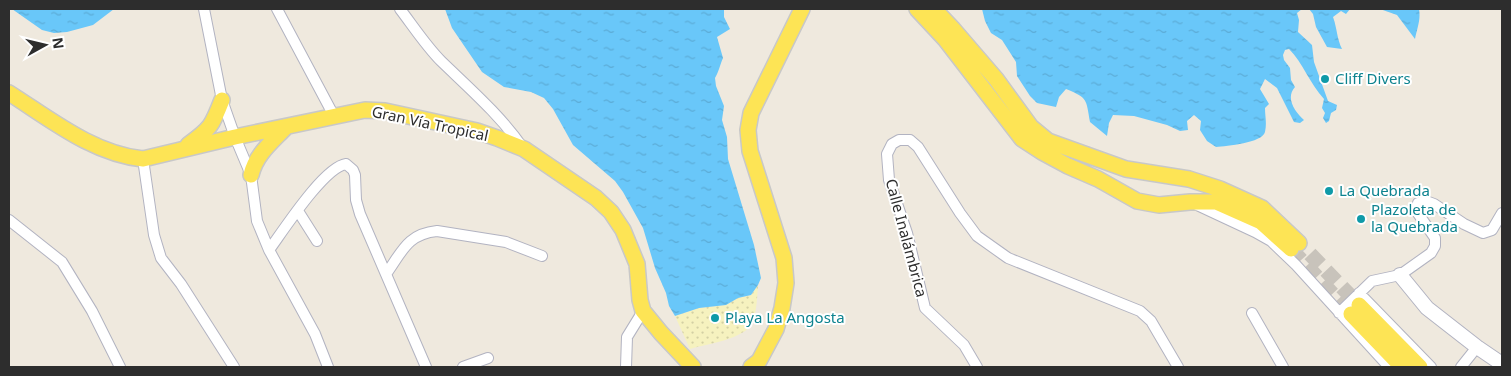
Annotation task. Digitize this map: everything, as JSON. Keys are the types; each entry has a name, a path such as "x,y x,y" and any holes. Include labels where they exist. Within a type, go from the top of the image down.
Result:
{"main road":[{"path":"917,9 945,39 1022,139 1042,152 1068,166 1098,178 1137,201 1159,205 1216,202 1261,222 1295,246 1262,208 1220,189 1189,179 1126,169 1048,140 1031,127 996,79 953,28 934,9"},
{"path":"751,367 758,360 776,329 786,283 784,258 750,151 748,130 751,113 802,12"},
{"name":"Gran Vía Tropical","path":"9,93 88,142 128,158 143,159 235,137 365,110 385,111 477,131 524,149 596,198 611,212 623,230 637,264 640,300 644,311 661,333 693,367"},
{"path":"181,150 205,132 214,122 222,100"},
{"path":"251,175 258,157 286,127"},
{"path":"1352,306 1402,367"},
{"path":"1352,306 1420,367"}],"street":[{"path":"204,9 222,100 251,175 257,221 269,250 315,334 328,367"},
{"path":"277,9 334,116"},
{"path":"400,9 439,60 485,102 524,149"},
{"name":"Calle Inalámbrica","path":"977,367 964,345 925,308 907,233 889,180 888,154 892,144 900,140 910,140 918,147 977,236 1008,258 1140,311 1151,322 1178,367"},
{"path":"143,159 154,235 161,258 181,284 234,367"},
{"path":"269,250 317,185 333,169 346,164 353,170 355,175 356,200 360,214 426,367"},
{"path":"1352,306 1372,281 1400,275 1432,252 1435,246 1435,238 1417,212 1418,203 1426,201 1434,204 1464,224 1484,233 1492,230 1502,213"},
{"path":"1190,202 1271,241 1296,265 1431,367"},
{"path":"298,211 317,241"},
{"path":"9,220 62,262 92,311 120,367"},
{"path":"386,274 411,239 428,232 437,231 506,242 542,256"},
{"path":"1400,275 1427,308 1502,364"},
{"path":"1352,306 1388,367"},
{"path":"626,367 627,337 644,311"},
{"path":"1252,313 1283,367"},
{"path":"1461,367 1478,347"},
{"path":"463,367 488,358"}],"sand":[{"name":"Playa La Angosta","path":"758,285 755,314 748,329 734,337 690,349 675,316 699,308 726,305 738,298 751,295"}],"water":[{"path":"12,9 114,9 93,25 67,32 54,33 42,30"},
{"path":"445,9 724,9 724,17 730,29 717,37 723,58 715,78 724,106 722,120 727,137 728,159 754,245 761,278 751,295 738,298 726,305 699,308 675,316 669,306 666,293 655,268 643,228 615,181 573,145 553,109 544,98 531,92 504,87 482,72 452,28"},
{"path":"982,9 1302,9 1297,13 1299,20 1298,32 1312,45 1314,62 1328,101 1337,105 1336,110 1331,113 1329,121 1326,123 1323,118 1325,113 1322,108 1324,99 1289,49 1285,50 1283,55 1290,68 1291,80 1295,87 1291,96 1292,105 1304,120 1300,123 1294,122 1277,88 1265,79 1260,89 1269,104 1265,108 1265,132 1258,139 1236,145 1216,147 1207,141 1200,130 1201,121 1194,115 1187,121 1188,130 1180,131 1167,125 1134,116 1113,115 1109,123 1107,136 1090,122 1085,100 1082,97 1066,89 1059,97 1056,107 1037,103 1030,96 1017,76 1016,62 1002,40 991,33"},
{"path":"1309,9 1350,9 1346,14 1341,11 1333,17 1342,49 1327,47"},
{"path":"1380,9 1419,9 1415,39 1397,15"}],"tunnel":[{"path":"1291,249 1351,314"},
{"path":"1310,254 1359,305"}],"place":[{"name":"Cliff Divers","path":"1325,79"},
{"name":"La Quebrada","path":"1329,191"},
{"name":"Plazoleta de la Quebrada","path":"1361,219"},
{"name":"Playa La Angosta","path":"715,318"}]}
